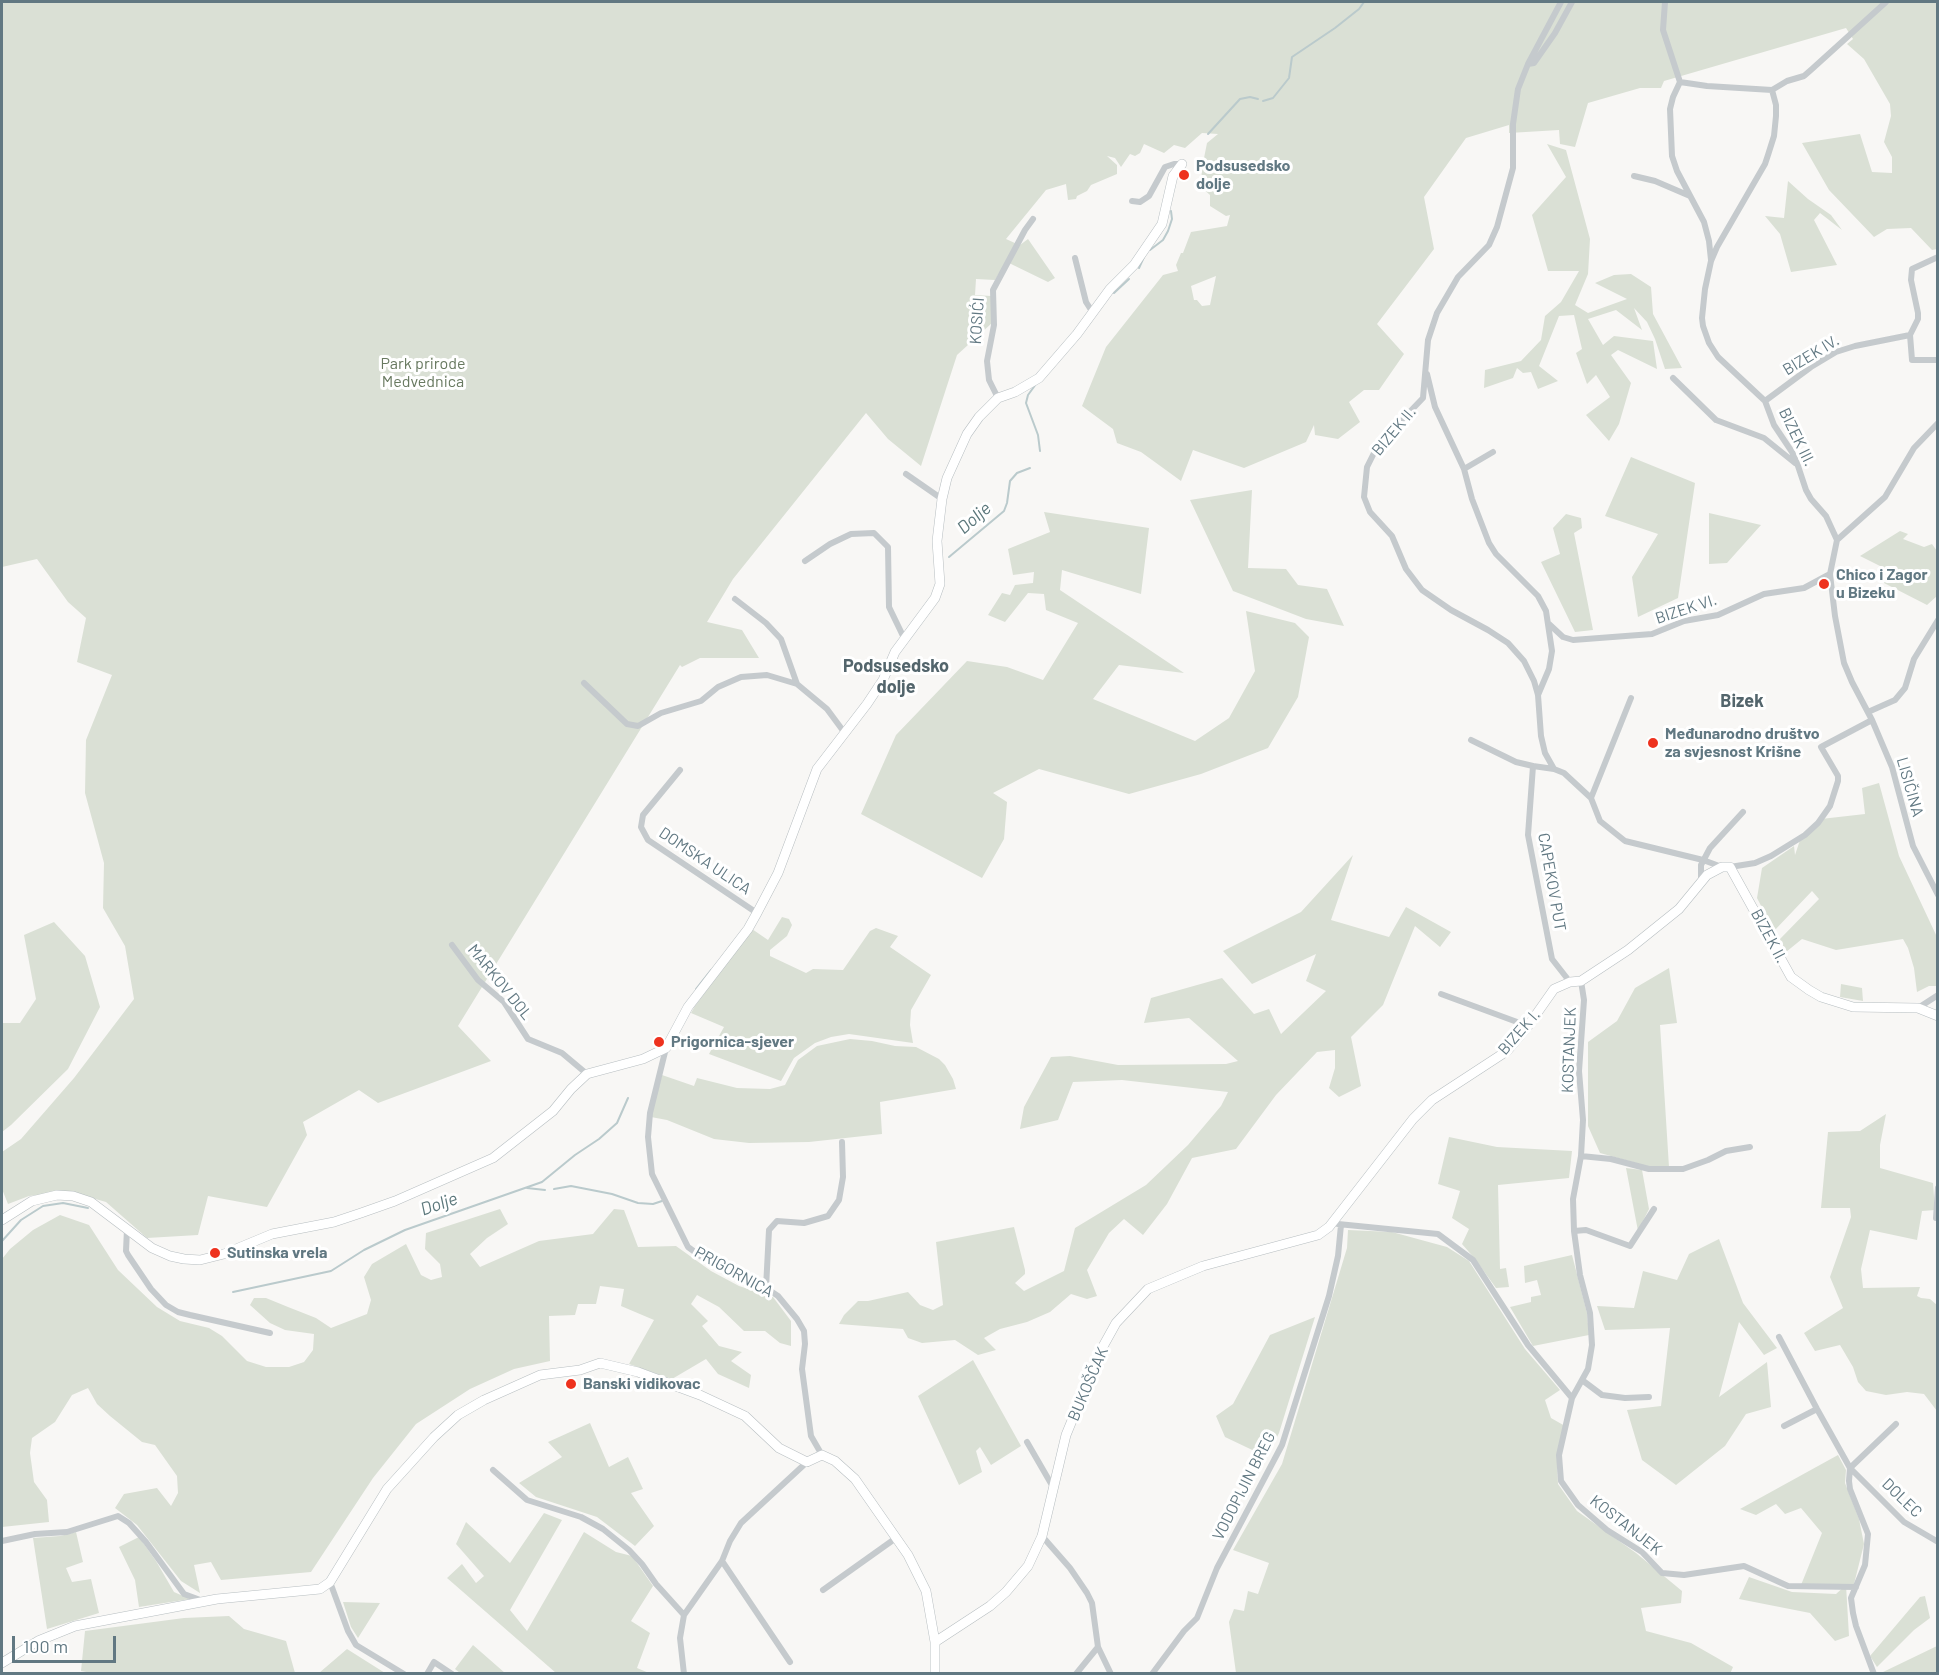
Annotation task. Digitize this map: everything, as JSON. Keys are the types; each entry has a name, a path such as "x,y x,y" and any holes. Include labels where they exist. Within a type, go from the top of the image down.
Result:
{"street":[{"name":"BIZEK II.","path":"1554,769 1545,753 1541,736 1538,695 1524,661 1508,643 1451,610 1422,590 1406,569 1392,536 1370,512 1364,497 1367,467 1372,454 1423,398 1428,340 1437,313 1458,277 1489,244 1502,212 1513,168 1512,124 1518,89 1528,64 1561,2"},
{"path":"1528,64 1534,63 1555,33 1572,2"},
{"path":"1665,2 1663,30 1680,82 1672,97 1670,109 1672,156 1677,171 1704,222 1711,261"},
{"path":"1680,82 1698,86 1772,90 1787,81 1804,76 1886,2"},
{"name":"BIZEK III.","path":"1772,90 1776,105 1775,126 1765,164 1711,261 1702,308 1705,334 1718,357 1765,401 1774,425 1798,465 1811,500 1826,516 1837,540"},
{"path":"1132,201 1140,202 1149,196 1165,167 1182,164"},
{"path":"2,1220 32,1201 65,1195 91,1202 152,1248 170,1256 200,1260 224,1254 272,1234 345,1219 394,1201 493,1158 553,1111 587,1074 643,1059 666,1048 688,1007 748,929 757,913 778,873 817,769 883,681 895,652 904,638 918,624 935,598 940,584 937,541 942,499 947,478 967,434 979,417 998,398 1015,392 1039,378 1110,289 1134,266 1162,224 1173,176 1182,164"},
{"path":"1634,176 1655,181 1690,196"},
{"name":"KOSIĆI","path":"998,398 989,380 987,361 994,325 993,290 1033,219"},
{"path":"1938,257 1912,269 1911,280 1918,313 1910,335 1912,360 1938,360"},
{"path":"1075,258 1086,302 1093,313"},
{"name":"BIZEK IV.","path":"1765,401 1811,367 1836,352 1910,335"},
{"path":"1426,370 1436,407 1464,469 1472,499 1489,543 1496,554 1538,596 1546,611 1552,651 1551,662 1546,680 1538,695"},
{"path":"1673,378 1716,420 1764,438 1798,465"},
{"path":"1570,982 1581,981 1628,950 1679,909 1707,875 1726,867 1755,863 1772,856 1805,835 1818,823 1830,806 1838,776 1821,747 1872,720 1844,663 1830,574 1837,540 1885,497 1914,448 1938,423"},
{"path":"1464,469 1493,452"},
{"path":"906,474 942,499"},
{"path":"805,561 830,543 851,534 874,533 888,547 889,607 904,638"},
{"name":"BIZEK VI.","path":"1548,624 1563,637 1573,640 1652,634 1684,621 1713,616 1764,594 1803,588 1830,574"},
{"path":"735,599 766,623 781,639 797,684"},
{"path":"1868,712 1895,700 1905,688 1914,659 1938,620"},
{"path":"584,683 627,724 638,726 661,713 701,701 718,687 741,676 767,675 797,684 827,709 844,732"},
{"path":"1591,798 1632,698"},
{"name":"LISIČINA","path":"1872,720 1892,767 1913,846 1938,895"},
{"path":"1471,740 1516,762 1564,773 1591,798 1600,821 1624,841 1726,867"},
{"name":"CAPEKOV PUT","path":"1533,766 1528,835 1552,959 1570,982"},
{"name":"DOMSKA ULICA","path":"680,770 643,815 641,827 648,840 757,913"},
{"path":"1701,881 1703,860 1710,848 1743,812"},
{"name":"BIZEK II.","path":"1726,867 1791,977 1821,997 1845,1005 1918,1008 1938,1016"},
{"name":"MARKOV DOL","path":"452,945 478,980 504,1002 528,1039 562,1053 587,1074"},
{"name":"KOSTANJEK","path":"1581,981 1584,1000 1579,1071 1583,1120 1581,1156 1574,1199 1574,1231 1580,1275 1590,1313 1593,1345 1588,1370 1572,1398 1559,1455 1561,1481 1578,1505 1607,1530 1642,1552 1662,1573 1684,1575 1744,1566 1788,1586 1856,1587"},
{"name":"BIZEK I.","path":"1338,1223 1361,1183 1413,1119 1432,1100 1507,1051 1554,989 1570,982"},
{"path":"1441,994 1528,1026"},
{"path":"1918,1008 1938,995"},
{"name":"PRIGORNICA","path":"666,1048 650,1113 648,1137 652,1174 688,1247 710,1263 766,1288 778,1296 797,1319 804,1331 806,1344 802,1369 811,1436 822,1455"},
{"path":"766,1288 769,1230 777,1221 804,1223 828,1216 839,1200 843,1177 842,1142"},
{"path":"1581,1156 1611,1159 1649,1169 1683,1168 1726,1151 1750,1147"},
{"path":"1936,1218 1938,1188"},
{"path":"1574,1231 1586,1230 1630,1246 1654,1209"},
{"path":"1338,1223 1438,1234 1473,1260 1528,1345 1572,1398"},
{"name":"BUKOŠČAK","path":"935,1642 966,1623 1006,1592 1028,1566 1042,1536 1066,1435 1101,1350 1116,1323 1148,1289 1203,1266 1318,1235 1338,1223"},
{"name":"VODOPIJIN BREG","path":"1152,1674 1197,1618 1217,1568 1282,1445 1329,1296 1338,1256 1338,1223"},
{"path":"127,1229 126,1251 128,1255 151,1289 166,1305 178,1312 270,1333"},
{"name":"DOLEC","path":"1779,1337 1816,1409 1851,1468 1904,1522 1938,1542"},
{"path":"2,1663 38,1641 75,1626 204,1601 260,1593 320,1589 330,1582 387,1489 434,1437 458,1415 484,1400 540,1375 580,1370 600,1363 638,1372 700,1395 745,1416 779,1448 807,1462"},
{"path":"1582,1380 1602,1395 1625,1398 1648,1397"},
{"path":"1784,1426 1816,1409"},
{"path":"1874,1674 1856,1626 1851,1598 1865,1565 1868,1534 1850,1489 1851,1468 1896,1424"},
{"path":"1027,1442 1053,1487"},
{"path":"684,1674 680,1638 684,1615 722,1561 741,1523 807,1462 822,1455 835,1461 855,1479 908,1555 926,1591 935,1642 935,1674"},
{"path":"493,1470 527,1500 581,1517 603,1529 629,1550 684,1615"},
{"path":"2,1541 35,1534 67,1532 118,1516 129,1523 146,1542 184,1594 204,1601"},
{"path":"1042,1536 1070,1568 1087,1593 1092,1603 1098,1647 1111,1674"},
{"path":"823,1590 896,1538"},
{"path":"722,1561 790,1662"},
{"path":"330,1582 348,1631 356,1645 404,1674"},
{"path":"1076,1674 1098,1647"},
{"path":"428,1674 434,1662 452,1674"}],"green space":[{"name":"Park prirode Medvednica","path":"2,2 1937,2 1937,249 1932,250 1911,228 1887,229 1874,237 1829,190 1802,143 1860,134 1872,172 1892,173 1892,157 1884,142 1891,116 1890,104 1864,59 1847,44 1853,39 1846,28 1664,81 1661,88 1640,88 1588,103 1575,147 1560,144 1559,130 1509,133 1509,125 1466,138 1424,197 1434,249 1377,324 1404,354 1379,390 1364,390 1349,402 1360,422 1338,439 1315,435 1314,425 1306,442 1244,468 1193,450 1181,481 1141,452 1117,443 1113,429 1082,406 1106,347 1163,275 1178,271 1176,265 1191,232 1227,226 1230,215 1226,216 1210,206 1210,195 1201,187 1207,143 1218,134 1202,133 1185,148 1174,145 1164,153 1144,144 1140,153 1135,156 1130,154 1121,167 1115,158 1107,156 1117,165 1117,174 1091,185 1076,199 1068,200 1066,184 1046,190 1006,239 1017,244 995,280 976,279 975,295 991,296 992,323 957,355 921,466 888,439 866,413 733,579 707,622 742,630 759,658 700,658 682,667 680,665 458,1026 491,1061 378,1103 359,1090 303,1122 307,1135 267,1207 208,1196 198,1235 147,1238 106,1202 71,1192 29,1196 8,1204 2,1189 2,1152 21,1139 74,1078 134,999 125,946 103,908 104,863 85,793 86,740 112,675 77,662 86,618 68,602 37,559 2,567","holes":["1216,276 1210,305 1202,306 1194,300 1191,286"]},
{"path":"1547,144 1566,150 1590,239 1588,274 1575,305 1588,313 1627,299 1595,283 1614,275 1631,274 1651,287 1653,314 1682,368 1665,369 1647,322 1634,308 1642,330 1616,310 1588,319 1603,345 1614,336 1653,341 1657,369 1618,350 1611,355 1631,383 1619,424 1609,441 1586,415 1610,397 1596,375 1587,384 1576,353 1582,349 1574,315 1559,316 1539,366 1558,381 1538,389 1531,372 1523,373 1517,368 1513,378 1484,388 1485,370 1521,361 1541,340 1545,316 1561,302 1579,271 1548,271 1532,215 1566,177"},
{"path":"1788,181 1831,215 1842,230 1820,213 1814,220 1837,265 1791,272 1780,234 1765,216 1784,218"},
{"path":"1028,239 1055,278 1048,282 1009,263 1020,245"},
{"path":"1631,457 1695,483 1678,598 1638,617 1632,577 1658,534 1605,516"},
{"path":"1252,490 1248,568 1286,569 1298,585 1327,589 1344,626 1306,619 1233,591 1190,500"},
{"path":"1044,512 1149,528 1141,594 1062,570 1060,590 1184,673 1119,665 1093,699 1195,741 1229,718 1255,671 1246,611 1295,623 1309,637 1298,697 1268,748 1201,774 1129,794 1039,769 993,793 1007,802 1004,839 982,878 861,814 896,735 967,661 1007,667 1043,680 1078,623 1046,610 1044,594 1028,593 1005,622 988,615 1002,593 1010,595 1015,585 1033,583 1034,572 1013,575 1008,549 1050,532"},
{"path":"1709,513 1761,525 1727,563 1709,564"},
{"path":"1566,514 1581,518 1582,528 1574,533 1593,630 1575,632 1541,562 1560,554 1553,528"},
{"path":"1900,531 1908,534 1903,539 1924,547 1932,544 1937,551 1937,596 1927,605 1884,583 1890,571 1860,556"},
{"path":"1879,783 1899,856 1937,937 1937,986 1929,986 1917,992 1914,968 1903,939 1836,950 1802,939 1786,952 1780,939 1819,899 1812,891 1774,931 1757,898 1762,868 1794,846 1795,855 1801,837 1821,819 1865,814 1862,788"},
{"path":"1353,855 1331,920 1389,937 1406,907 1451,932 1440,947 1415,926 1383,1005 1351,1037 1361,1086 1339,1097 1329,1088 1335,1068 1335,1050 1317,1052 1276,1095 1236,1149 1192,1158 1167,1204 1143,1235 1124,1219 1109,1233 1087,1270 1097,1296 1087,1299 1071,1294 1050,1312 1027,1322 1000,1329 984,1338 996,1350 978,1355 955,1340 922,1343 908,1338 903,1329 839,1324 844,1315 858,1301 908,1292 920,1305 933,1310 943,1305 936,1242 1014,1227 1025,1270 1025,1274 1015,1283 1024,1291 1064,1271 1075,1228 1146,1185 1188,1145 1221,1106 1228,1092 1122,1080 1073,1082 1058,1120 1020,1129 1024,1107 1051,1057 1070,1056 1118,1065 1226,1064 1238,1061 1189,1018 1144,1023 1151,998 1222,978 1254,1014 1269,1009 1281,1034 1326,991 1306,981 1316,954 1252,984 1223,951 1301,912"},
{"path":"782,917 789,919 792,925 787,936 770,950 770,956 806,973 813,969 843,970 870,931 876,928 898,936 890,947 931,975 911,1010 910,1025 913,1043 849,1034 831,1037 815,1043 794,1058 781,1081 709,1054 724,1027 691,1013 752,929 768,940"},
{"path":"54,922 85,956 100,1007 68,1069 2,1132 2,1023 20,1023 36,999 24,935"},
{"path":"1669,968 1677,1023 1660,1025 1669,1167 1647,1166 1600,1153 1588,1126 1588,1042 1617,1021 1635,988"},
{"path":"1841,984 1862,988 1863,1001 1840,997"},
{"path":"850,1039 916,1047 939,1059 945,1065 956,1089 880,1102 882,1134 809,1142 749,1143 714,1139 667,1120 651,1117 662,1075 694,1086 697,1078 737,1088 770,1089 785,1085 798,1060 817,1046"},
{"path":"1886,1114 1880,1145 1880,1168 1933,1183 1935,1210 1922,1211 1917,1240 1870,1230 1861,1269 1863,1288 1920,1287 1917,1296 1930,1299 1937,1305 1937,1411 1924,1394 1907,1392 1886,1395 1866,1391 1858,1382 1853,1367 1840,1345 1815,1351 1804,1333 1843,1308 1830,1277 1851,1217 1850,1208 1821,1208 1828,1132 1860,1131"},
{"path":"1449,1137 1497,1147 1572,1151 1569,1178 1498,1185 1500,1269 1506,1268 1509,1287 1496,1288 1462,1244 1469,1229 1452,1218 1460,1191 1438,1184"},
{"path":"1626,1168 1642,1170 1649,1209 1638,1231"},
{"path":"500,1209 508,1224 487,1238 470,1254 480,1267 539,1241 593,1234 614,1209 624,1210 638,1247 676,1246 711,1271 739,1286 773,1297 791,1321 791,1346 780,1343 765,1331 744,1331 719,1307 697,1295 691,1304 708,1321 702,1326 719,1346 742,1352 731,1361 751,1375 749,1388 718,1374 706,1359 672,1379 629,1364 654,1320 621,1306 624,1289 600,1286 596,1304 578,1304 575,1315 549,1316 550,1361 514,1369 470,1389 416,1424 373,1478 311,1572 221,1580 211,1562 194,1565 200,1593 181,1581 137,1525 115,1508 124,1494 157,1488 171,1506 178,1493 177,1476 155,1445 142,1442 110,1416 97,1404 88,1388 72,1395 55,1422 32,1438 30,1453 34,1482 47,1500 49,1522 2,1527 2,1259 10,1249 33,1230 60,1215 89,1225 118,1270 157,1307 180,1321 209,1328 222,1336 247,1361 266,1367 289,1367 304,1362 313,1350 314,1334 285,1330 270,1323 250,1305 254,1298 266,1298 316,1318 331,1328 367,1314 371,1300 364,1277 372,1264 406,1244 421,1275 431,1280 442,1277 440,1264 425,1249 426,1233"},
{"path":"1348,1230 1392,1232 1447,1247 1469,1261 1525,1349 1560,1390 1545,1400 1551,1418 1565,1426 1557,1462 1558,1484 1577,1511 1636,1553 1682,1591 1681,1603 1641,1608 1646,1631 1691,1643 1733,1667 1730,1674 1236,1673 1229,1622 1234,1609 1244,1611 1248,1591 1258,1594 1269,1563 1233,1550 1282,1464 1347,1248"},
{"path":"1719,1239 1743,1303 1777,1348 1764,1355 1739,1322 1719,1397 1767,1362 1771,1407 1746,1414 1725,1446 1676,1485 1642,1460 1627,1410 1661,1406 1670,1328 1605,1330 1597,1306 1634,1308 1643,1271 1677,1280 1689,1254"},
{"path":"1572,1255 1587,1313 1589,1335 1533,1346 1510,1307 1531,1302 1531,1297 1541,1295 1537,1280 1525,1283 1524,1266"},
{"path":"1315,1317 1279,1433 1267,1457 1225,1437 1216,1416 1233,1404 1270,1335"},
{"path":"973,1360 1021,1446 991,1465 980,1447 976,1451 982,1472 959,1485 918,1396"},
{"path":"590,1423 609,1467 628,1457 643,1489 631,1493 654,1526 635,1546 597,1517 536,1497 519,1483 562,1457 548,1442"},
{"path":"1838,1455 1846,1470 1845,1483 1859,1519 1864,1544 1854,1584 1801,1585 1822,1533 1801,1508 1785,1514 1776,1504 1756,1515 1740,1509"},
{"path":"544,1513 562,1520 510,1610 527,1631 584,1532 616,1552 632,1556 653,1586 631,1621 650,1633 637,1668 649,1673 556,1673 447,1578 462,1564 476,1583 484,1576 456,1544 466,1522 510,1563"},
{"path":"76,1532 83,1562 66,1568 72,1582 91,1579 99,1613 47,1629 33,1538"},
{"path":"139,1537 174,1592 190,1599 139,1607 135,1580 119,1547"},
{"path":"1749,1577 1792,1592 1836,1594 1846,1585 1849,1636 1835,1641 1810,1613 1739,1599"},
{"path":"1925,1596 1930,1618 1914,1630 1877,1667 1870,1656 1920,1597"},
{"path":"343,1602 380,1603 358,1638 351,1627"},
{"path":"229,1616 244,1629 286,1641 295,1673 97,1674 81,1671 85,1631 184,1618"},
{"path":"473,1645 505,1673 460,1673 455,1669"},
{"path":"1937,1646 1937,1673 1881,1673"},
{"path":"347,1649 385,1673 319,1673"}],"waterway":[{"name":"Dolje","path":"1263,101 1273,98 1289,78 1292,57 1335,28 1359,9 1364,2"},
{"name":"Dolje","path":"1208,134 1240,99 1250,97 1258,99"},
{"name":"Dolje","path":"1150,250 1163,240 1168,231 1172,219 1171,211"},
{"name":"Dolje","path":"1139,268 1144,257"},
{"name":"Dolje","path":"1114,293 1129,279"},
{"name":"Dolje","path":"1036,384 1028,395 1026,403 1038,435 1040,451"},
{"name":"Dolje","path":"949,557 1004,511 1010,481 1017,473 1030,468"},
{"name":"Dolje","path":"696,989 711,970"},
{"name":"Dolje","path":"233,1292 331,1271 364,1250 405,1230 542,1182 617,1123 628,1098"},
{"path":"554,1189 571,1186 612,1194 638,1203 653,1204 662,1201"},
{"path":"527,1188 545,1190"},
{"name":"Dolje","path":"2,1241 21,1220 43,1206 63,1203 88,1208"}],"place":[{"name":"Podsusedsko dolje","path":"1184,175"},
{"name":"Chico i Zagor u Bizeku","path":"1824,584"},
{"name":"Međunarodno društvo za svjesnost Krišne","path":"1653,743"},
{"name":"Prigornica-sjever","path":"659,1042"},
{"name":"Sutinska vrela","path":"215,1253"},
{"name":"Banski vidikovac","path":"571,1384"}],"district":[{"name":"Podsusedsko dolje","path":"896,676"},
{"name":"Bizek","path":"1742,701"}]}
